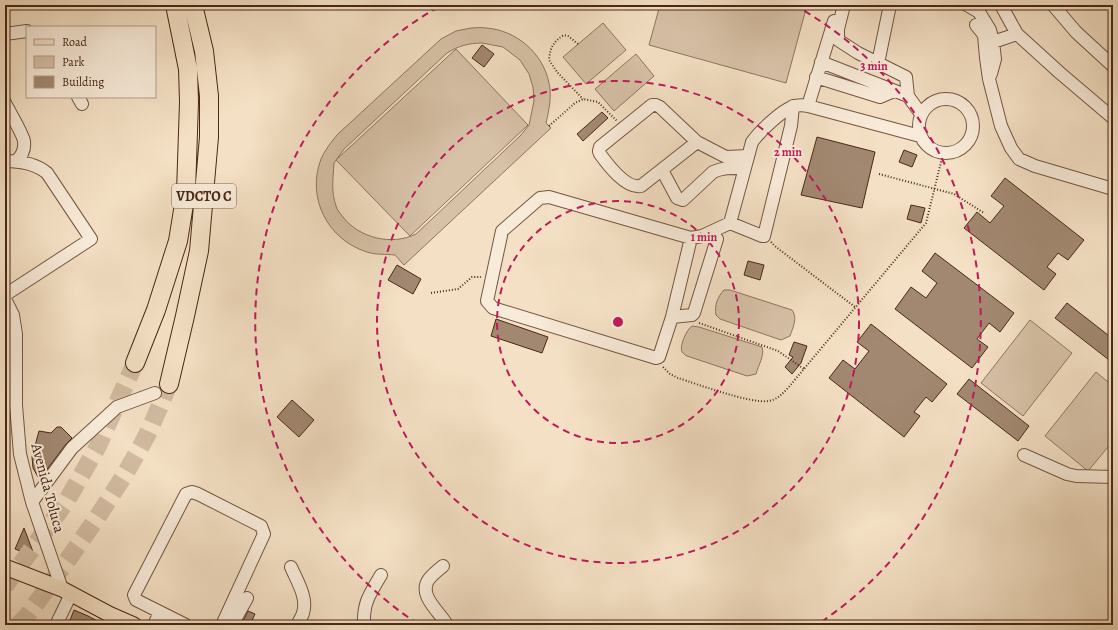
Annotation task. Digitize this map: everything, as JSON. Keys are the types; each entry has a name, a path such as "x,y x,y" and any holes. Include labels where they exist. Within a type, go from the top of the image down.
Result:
{"highway":[{"path":"164,5 172,23 181,34"},
{"name":"VDCTO C","path":"135,363 156,310 178,241 186,192 189,102 188,69 175,5"},
{"name":"VDCTO C","path":"162,388 185,316 199,251 209,137 209,96 204,51 193,5"}],"main road":[{"path":"5,567 67,592 134,625"}],"street":[{"path":"808,106 839,5"},
{"path":"844,5 838,29 838,40 858,53 906,77 908,96 921,114"},
{"path":"878,63 890,5"},
{"path":"967,5 979,12 990,30 993,42 989,79 1001,126 1011,148 1019,159 1035,166 1113,189"},
{"path":"1001,5 1017,34 1113,118"},
{"path":"1053,5 1076,32 1113,66"},
{"path":"976,25 984,35 990,59"},
{"path":"5,34 26,31"},
{"path":"993,42 1017,34"},
{"path":"821,62 908,96"},
{"path":"816,77 880,97 894,90"},
{"path":"945,98 955,100 964,105 971,112 974,127 970,141 958,151 943,154 929,148 920,136 918,125 921,114 926,106 935,100 945,98"},
{"path":"5,103 24,140 24,150 21,157 11,161"},
{"path":"697,142 638,187 616,174 599,151 600,148 623,128 652,105 656,105 697,142 726,157 746,162"},
{"path":"738,226 716,239 690,242 549,197 540,198 502,231 488,301 493,308 656,358 659,357 661,355 672,317 690,242 702,236 738,226 762,236 766,234 791,126 793,106"},
{"path":"738,226 746,162 752,142 758,134 793,106 808,106 920,136"},
{"path":"5,295 91,239 46,173 39,167 11,161"},
{"path":"662,170 677,198 683,200 713,172 746,162"},
{"path":"672,317 692,315 694,313 716,239"},
{"name":"Avenida Toluca","path":"5,299 13,315 16,334 16,404 20,454 32,502 67,592"},
{"path":"32,502 72,448 117,407 162,388"},
{"path":"1024,455 1067,474 1076,476 1113,477"},
{"path":"186,625 136,600 134,595 186,494 192,492 261,526 264,534 222,625"},
{"path":"443,566 428,580 426,591 431,604 447,625"},
{"path":"291,567 302,593 304,604 303,614 297,625"},
{"path":"364,625 364,608 368,597 381,575"},
{"path":"56,625 67,592"},
{"path":"232,625 247,598"},
{"path":"154,625 160,612"}],"path":[{"path":"578,44 568,36 564,35 557,40 550,50 549,60 557,72 583,99 598,102 623,128"},
{"path":"549,126 575,103 583,99"},
{"path":"656,358 670,374 678,378 754,401 767,402 776,399 788,388 926,223 943,154"},
{"path":"878,174 954,194 984,212"},
{"path":"766,234 776,247 855,307"},
{"path":"431,293 458,289 472,277 481,277 492,280"},
{"path":"692,315 693,319 700,323 778,351 804,369"}],"green space":[{"path":"660,5 807,5 786,83 649,45"},
{"path":"603,23 626,50 586,84 563,57"},
{"path":"471,28 484,28 508,33 518,38 534,53 546,72 549,83 550,98 546,123 551,128 404,265 395,255 370,253 353,246 341,238 331,228 324,216 319,202 316,188 317,174 321,159 328,146 338,134 441,39 456,31","holes":["482,43 503,47 520,60 529,74 533,87 534,101 529,125 521,135 416,234 407,238 376,238 367,235 350,224 337,209 334,201 333,190 334,163 344,149 447,53 464,45"]},
{"path":"456,49 528,125 410,236 336,160"},
{"path":"636,54 654,76 614,111 595,89"},
{"path":"724,290 730,290 792,310 795,319 790,336 781,340 720,319 716,315 716,305 718,298"},
{"path":"1030,320 1072,353 1023,416 981,383"},
{"path":"692,326 762,347 762,357 756,374 747,376 685,355 681,349 686,334"},
{"path":"1096,372 1113,386 1113,441 1088,471 1045,436"}],"building":[{"path":"482,45 494,54 484,67 472,58"},
{"path":"602,112 608,118 583,141 577,134"},
{"path":"817,137 875,152 862,208 801,195"},
{"path":"904,150 917,155 912,167 899,162"},
{"path":"1005,178 1084,240 1068,260 1058,253 1047,267 1056,274 1044,290 964,228 977,212 990,223 1004,206 991,196"},
{"path":"911,205 925,208 921,223 907,219"},
{"path":"935,253 1014,313 1000,332 989,323 977,339 988,347 972,368 895,309 911,287 926,298 937,283 922,271"},
{"path":"748,261 764,265 760,280 744,275"},
{"path":"397,265 421,279 413,294 388,280"},
{"path":"1067,303 1113,339 1113,363 1055,318"},
{"path":"496,319 548,337 542,353 491,336"},
{"path":"871,324 947,384 932,402 926,397 914,412 920,416 904,437 829,378 843,360 855,369 869,351 857,342"},
{"path":"794,342 807,346 801,363 792,374 785,367 793,357 789,355"},
{"path":"969,379 1029,426 1018,441 957,394"},
{"path":"292,400 314,420 299,437 277,417"},
{"path":"57,427 61,427 72,438 42,476 38,477 33,468 32,457 39,431 51,433"},
{"path":"24,528 35,557 15,549"},
{"path":"74,610 105,625 80,625 70,620"},
{"path":"248,611 255,614 250,625 241,625"}],"tunnel":[{"path":"5,586 66,502 98,446 135,363"},
{"path":"18,625 27,616 75,550 120,482 147,435 169,384"}]}
